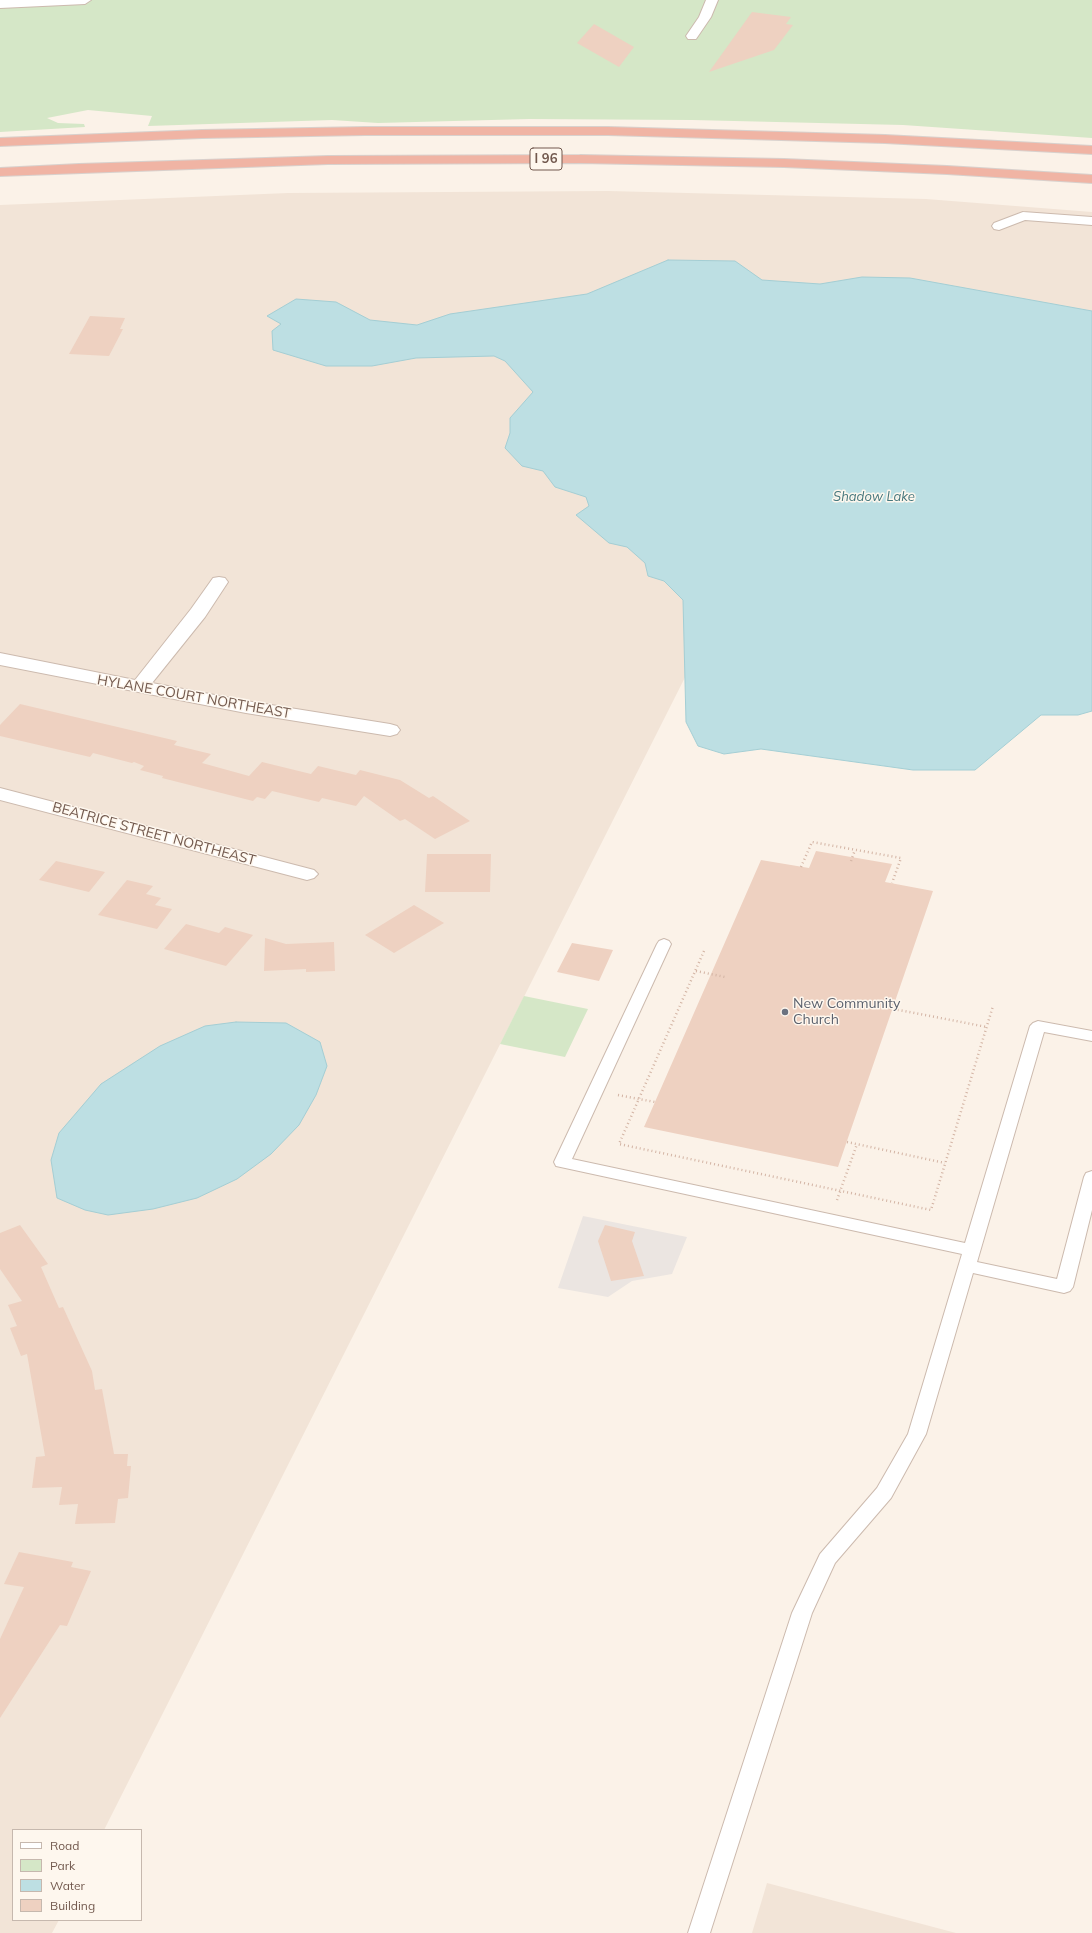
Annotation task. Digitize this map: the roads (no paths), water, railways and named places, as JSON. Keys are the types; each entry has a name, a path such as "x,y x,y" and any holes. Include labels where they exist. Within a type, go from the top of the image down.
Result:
{"highway":[{"name":"I 96","path":"0,142 202,134 365,131 608,130 892,139 1092,150"},
{"name":"I 96","path":"0,172 94,167 328,160 580,159 799,163 1092,179"}],"street":[{"path":"0,4 85,0"},
{"path":"692,36 705,17 712,0"},
{"path":"999,226 1023,216 1092,221"},
{"path":"139,687 198,613 219,582"},
{"name":"HYLANE COURT NORTHEAST","path":"0,659 246,708 390,730"},
{"name":"BEATRICE STREET NORTHEAST","path":"0,794 307,874"}],"lane":[{"path":"664,944 562,1162 970,1258 1064,1287 1092,1177"},
{"path":"699,1933 802,1613 827,1559 884,1494 917,1434 1038,1026 1092,1036"}],"water":[{"name":"Shadow Lake","path":"668,260 735,261 762,280 820,284 862,277 910,278 1092,311 1092,711 1078,715 1041,715 975,770 913,770 761,749 724,754 698,746 686,722 683,600 664,581 648,576 645,563 627,547 609,543 576,515 589,506 586,497 555,487 543,471 522,466 505,448 510,433 510,418 533,392 505,361 494,356 416,358 372,366 326,366 273,350 272,331 281,324 267,316 296,299 336,302 370,320 417,325 450,314 587,294"},
{"path":"236,1022 286,1023 320,1042 327,1066 316,1095 299,1125 271,1154 237,1179 197,1198 153,1209 108,1215 85,1210 57,1198 51,1160 59,1133 101,1084 160,1046 205,1026"}],"place":[{"name":"New Community Church","path":"785,1012"}]}
